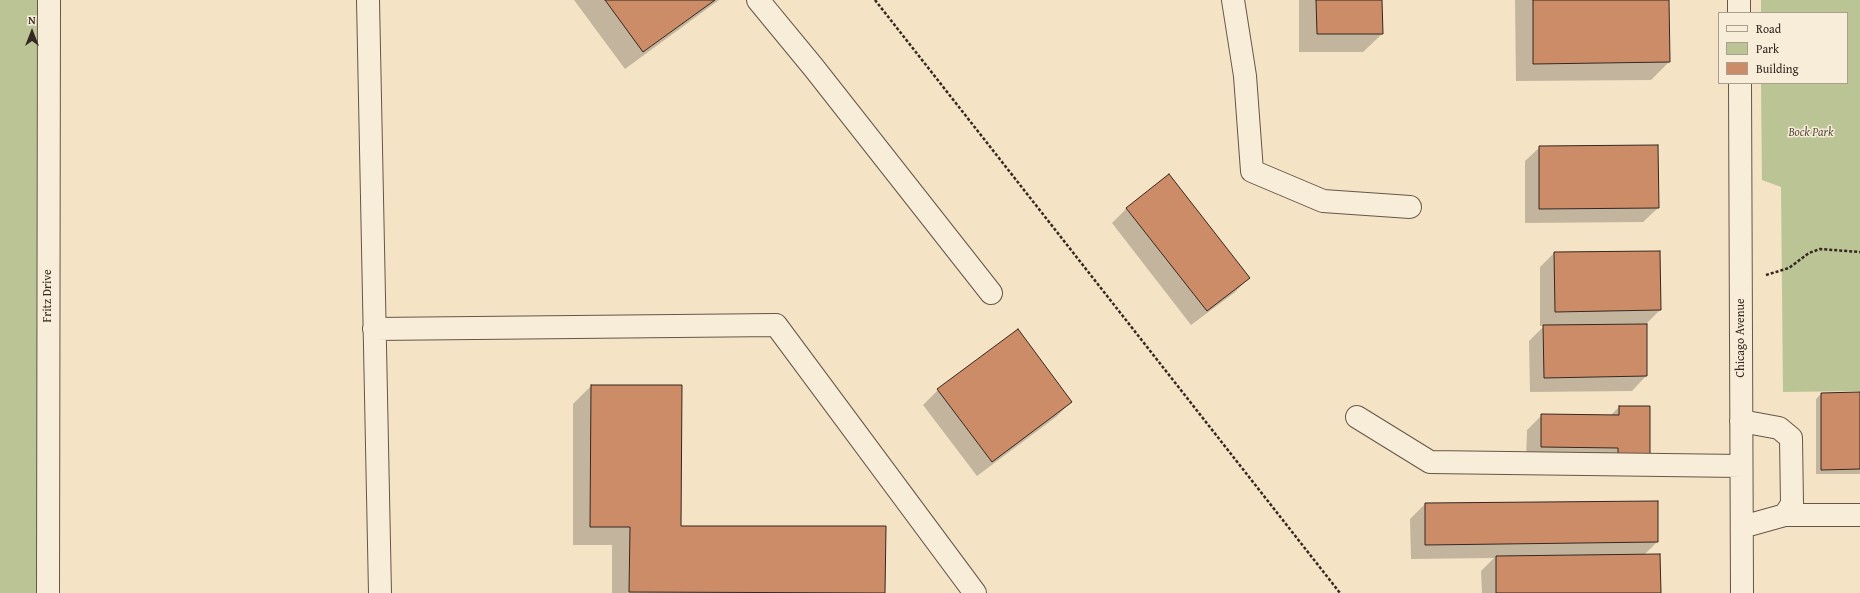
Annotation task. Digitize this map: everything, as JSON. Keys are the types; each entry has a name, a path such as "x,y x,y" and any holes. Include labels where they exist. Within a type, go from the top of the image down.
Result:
{"street":[{"name":"Fritz Drive","path":"48,593 49,0"},
{"path":"368,0 380,593"},
{"path":"758,0 814,68 991,293"},
{"path":"1234,0 1245,76 1252,171 1323,201 1410,207"},
{"path":"1739,0 1739,12"},
{"name":"Chicago Avenue","path":"1740,84 1742,593"},
{"path":"374,329 776,325 975,593"},
{"path":"1357,417 1430,462 1741,466"},
{"path":"1741,421 1779,428 1791,438 1792,504 1785,515"},
{"path":"1742,527 1785,515 1860,515"}],"path":[{"path":"875,0 1340,593"},
{"path":"1740,282 1789,268 1809,253 1820,249 1860,252"}],"green space":[{"path":"0,0 48,0 50,593 0,593"},
{"name":"Bock Park","path":"1761,0 1860,0 1860,391 1783,392 1781,187 1762,180 1761,84 1848,84 1848,12 1761,12"}],"building":[{"path":"605,0 715,0 643,52"},
{"path":"1316,0 1382,0 1383,34 1317,34"},
{"path":"1533,0 1669,0 1670,62 1533,64"},
{"path":"1658,145 1659,208 1539,209 1539,146"},
{"path":"1169,174 1250,278 1207,311 1126,208"},
{"path":"1660,251 1661,310 1555,312 1554,252"},
{"path":"1647,324 1647,376 1544,378 1543,325"},
{"path":"1018,329 1072,402 992,462 937,389"},
{"path":"591,385 682,385 681,526 886,526 885,593 629,592 630,527 590,527"},
{"path":"1860,392 1860,469 1821,470 1821,393"},
{"path":"1619,406 1650,406 1650,457 1618,457 1618,448 1541,447 1541,414 1619,415"},
{"path":"1658,501 1658,542 1425,545 1425,503"},
{"path":"1660,554 1661,593 1496,593 1496,556"}]}
